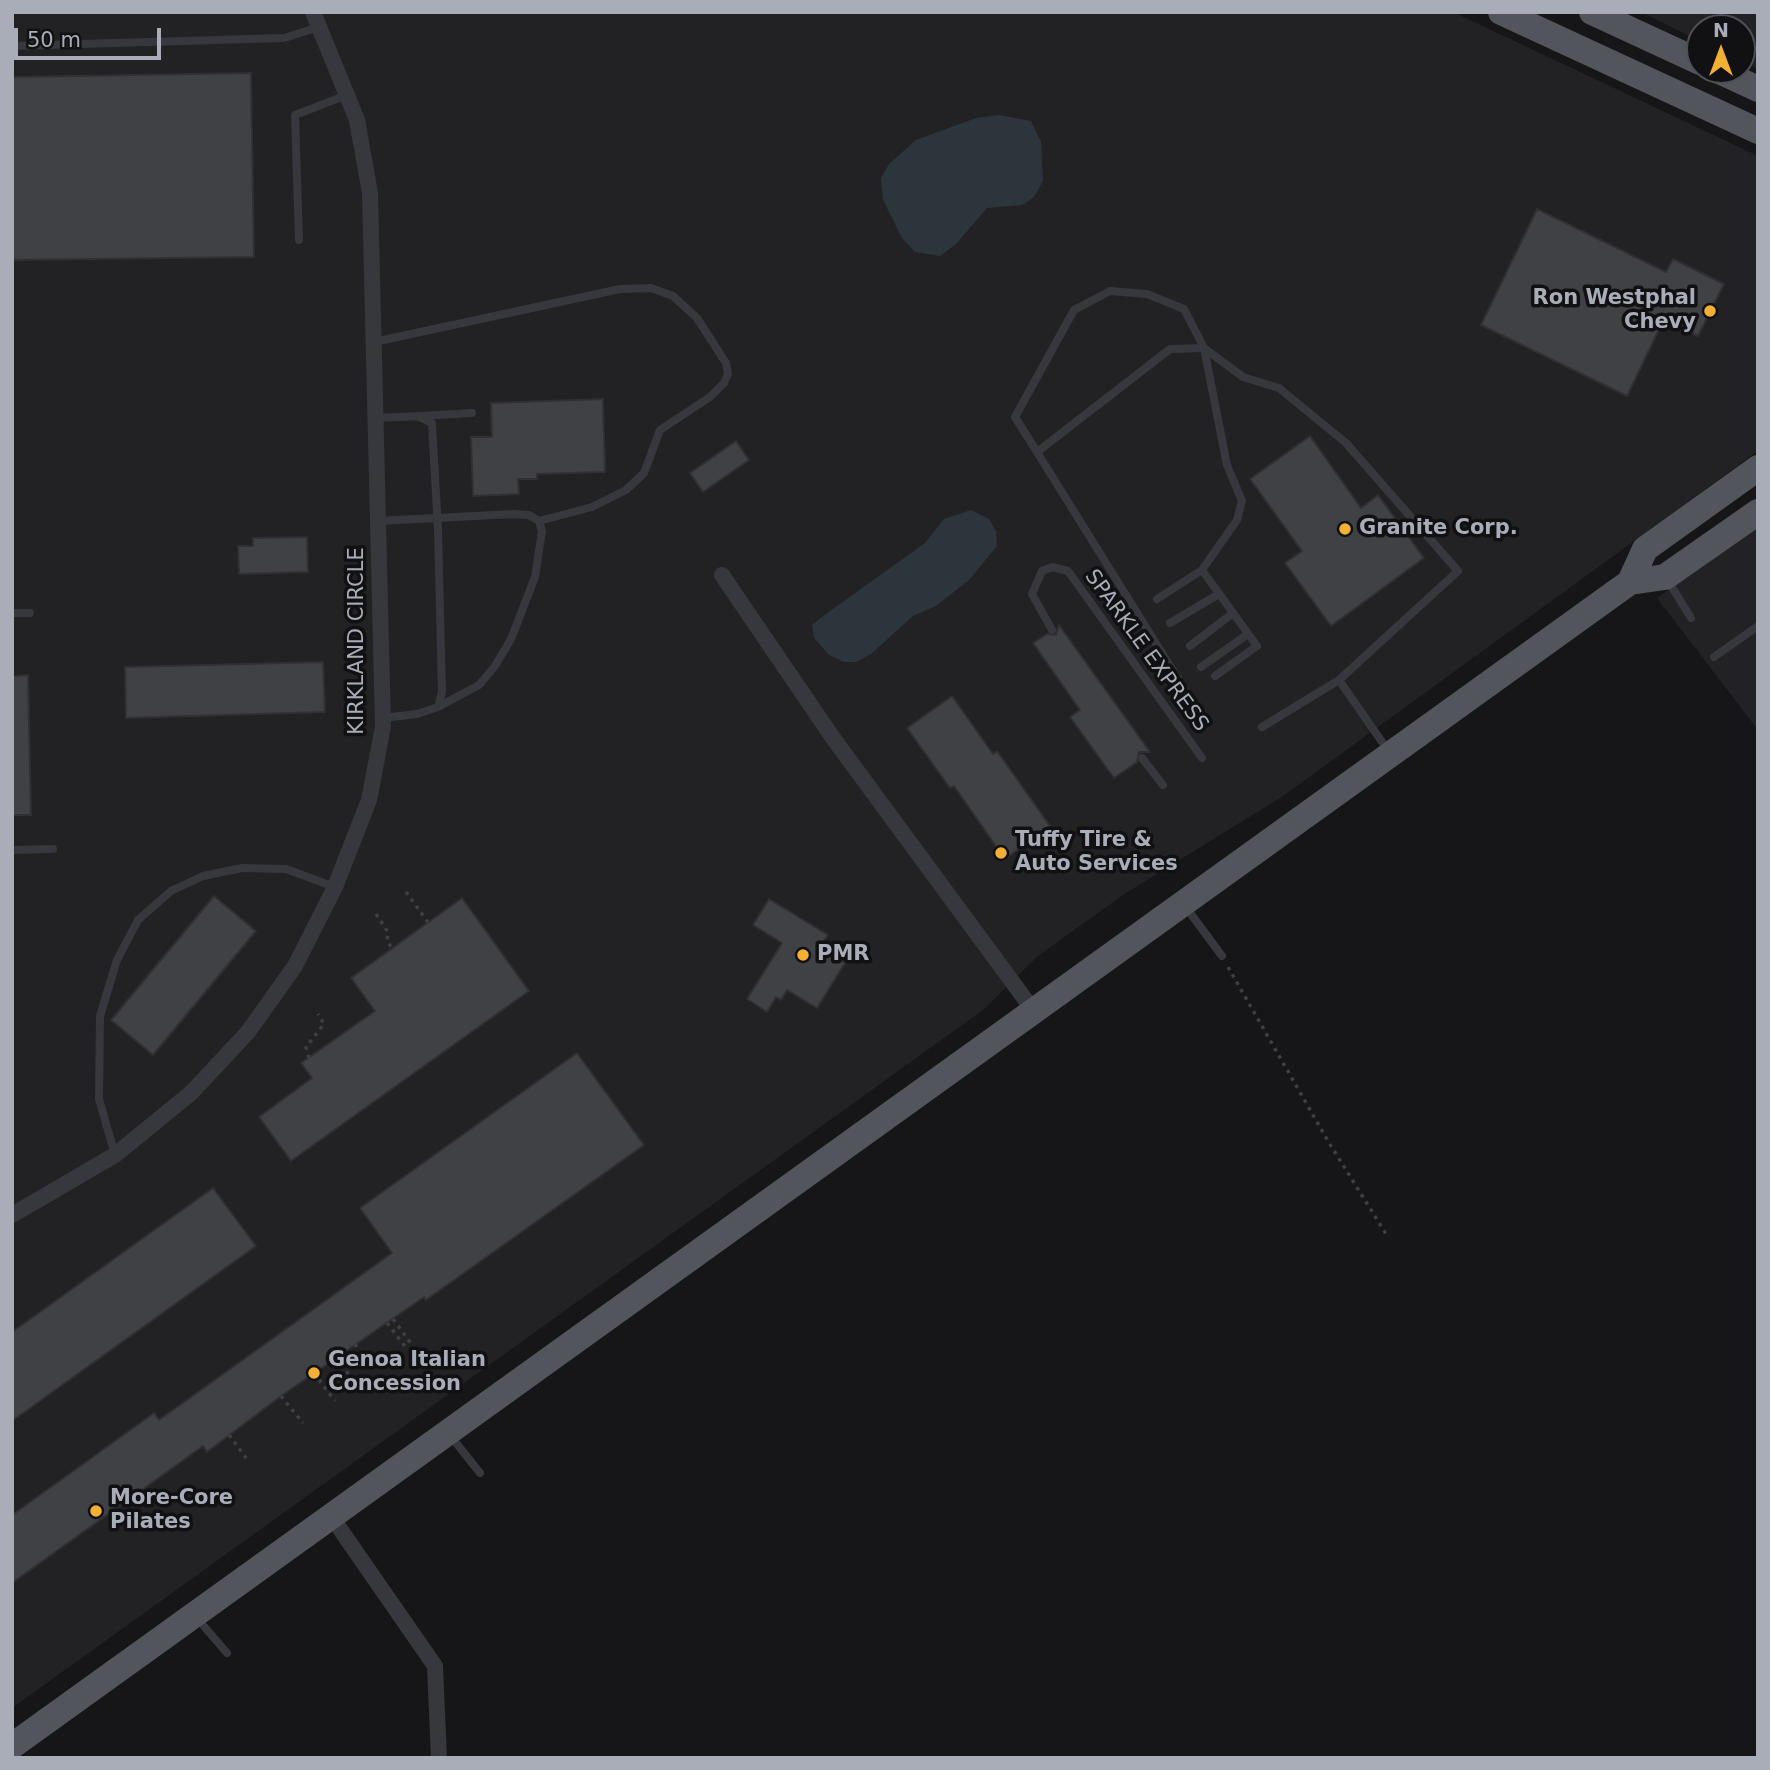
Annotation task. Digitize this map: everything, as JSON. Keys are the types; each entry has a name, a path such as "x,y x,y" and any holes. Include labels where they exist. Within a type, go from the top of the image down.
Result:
{"main road":[{"path":"1501,12 1758,131"},
{"path":"1592,12 1686,56"},
{"path":"1630,582 1645,549 1758,468"},
{"path":"12,1746 1630,582 1665,577 1758,512"}],"street":[{"name":"KIRKLAND CIRCLE","path":"12,1214 115,1155 191,1093 248,1032 295,966 335,887 369,800 383,718 370,193 357,120 316,20"},
{"path":"722,575 833,738 1032,1010"},
{"path":"331,1516 435,1666 439,1758"}],"lane":[{"path":"12,46 284,38 316,20"},
{"path":"299,240 295,115 347,95"},
{"path":"374,342 620,289 651,288 673,296 697,318 726,363 728,374 723,383 710,397 660,430 644,473 626,490 592,507 539,521"},
{"path":"1157,599 1202,570 1237,520 1242,501 1227,465 1204,348 1184,309 1147,294 1110,291 1074,310 1015,417 1190,698"},
{"path":"1037,452 1170,349 1204,348 1243,377 1279,388 1346,443 1458,571 1339,680 1262,727"},
{"path":"376,418 472,413"},
{"path":"417,416 432,424 435,441 442,692 438,707"},
{"path":"378,521 513,514 529,515 539,521 542,531 536,577 511,639 495,666 479,685 438,707 417,714 383,718"},
{"name":"SPARKLE EXPRESS","path":"1052,630 1032,594 1042,571 1052,567 1068,571 1202,758"},
{"path":"1202,570 1257,646 1215,676"},
{"path":"1665,577 1691,618"},
{"path":"1170,623 1219,594"},
{"path":"12,613 30,612"},
{"path":"1190,646 1233,613"},
{"path":"1714,657 1758,626"},
{"path":"1201,667 1248,634"},
{"path":"1339,680 1391,755"},
{"path":"1142,758 1163,785"},
{"path":"12,850 53,849"},
{"path":"115,1155 99,1099 100,1016 117,960 138,920 171,891 203,876 242,868 286,869 335,887"},
{"path":"1184,903 1222,956"},
{"path":"447,1432 480,1473"},
{"path":"194,1615 227,1653"}],"path":[{"path":"406,892 428,922"},
{"path":"376,914 388,932 387,940 392,948"},
{"path":"1222,956 1328,1141 1386,1234"},
{"path":"309,1058 306,1047 324,1024 318,1014"},
{"path":"393,1319 412,1345"},
{"path":"387,1323 407,1349"},
{"path":"355,1345 374,1372"},
{"path":"337,1357 356,1385"},
{"path":"314,1373 335,1401"},
{"path":"281,1396 303,1423"},
{"path":"229,1435 249,1462"}],"shaded area":[{"path":"12,12 1453,12 1758,156 1758,451 1283,796 1123,895 1038,956 983,1010 12,1708"},
{"path":"1641,12 1758,12 1758,69 1756,14 1686,14 1686,34"},
{"path":"999,115 1031,121 1041,142 1043,181 1034,197 1022,205 987,208 956,244 940,256 915,252 902,238 883,200 881,178 889,164 916,140 976,118"},
{"path":"971,510 989,519 996,531 997,546 969,580 936,606 913,616 871,654 856,662 844,662 829,655 814,638 812,625 925,543 944,519"},
{"path":"1758,526 1758,730 1657,598"}],"building":[{"path":"251,73 254,257 12,260 12,77"},
{"path":"1537,209 1666,272 1673,259 1724,284 1698,336 1664,319 1627,396 1481,325"},
{"path":"603,399 605,472 537,474 537,479 518,479 519,494 473,496 471,437 492,437 491,403"},
{"name":"Granite Corp.","path":"1310,436 1361,508 1378,495 1424,558 1331,626 1285,563 1302,551 1250,479"},
{"path":"736,441 749,460 703,492 690,473"},
{"path":"307,537 308,572 239,574 238,546 253,546 253,538"},
{"path":"1059,625 1150,752 1139,752 1137,762 1114,778 1070,717 1080,710 1033,643 1047,634 1056,635"},
{"path":"323,662 325,712 126,718 125,667"},
{"path":"28,675 31,815 12,815 12,676"},
{"path":"952,696 993,754 997,751 1050,826 1005,859 954,786 950,788 907,728"},
{"path":"214,896 256,931 153,1055 111,1020"},
{"path":"462,898 529,991 291,1161 259,1117 312,1078 301,1063 375,1011 351,978"},
{"name":"PMR","path":"769,899 828,935 820,947 845,963 817,1008 787,990 781,1000 776,997 767,1012 747,999 782,943 753,925"},
{"path":"577,1053 644,1145 426,1300 424,1297 281,1396 207,1452 203,1446 12,1583 12,1515 154,1413 159,1420 392,1253 360,1208"},
{"path":"213,1188 256,1246 12,1421 12,1332"}],"place":[{"name":"Ron Westphal Chevy","path":"1710,311"},
{"name":"Granite Corp.","path":"1345,529"},
{"name":"Tuffy Tire & Auto Services","path":"1001,853"},
{"name":"PMR","path":"803,955"},
{"name":"Genoa Italian Concession","path":"314,1373"},
{"name":"More-Core Pilates","path":"96,1511"}]}
